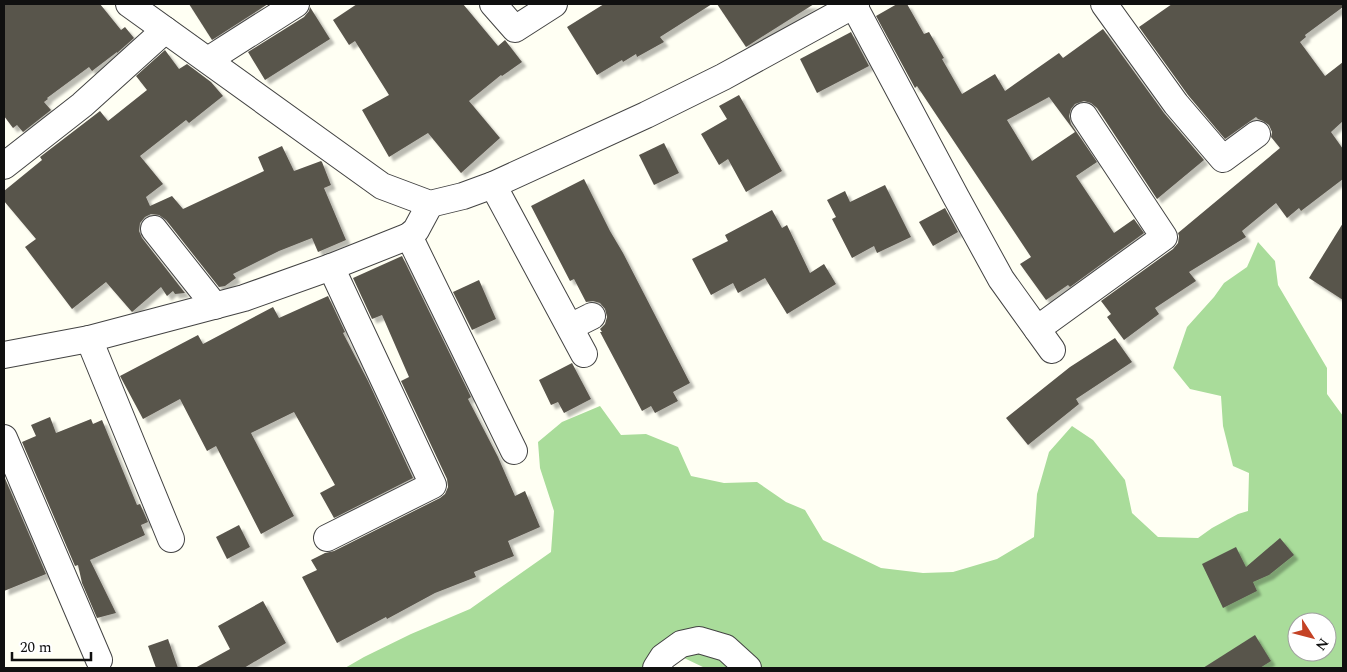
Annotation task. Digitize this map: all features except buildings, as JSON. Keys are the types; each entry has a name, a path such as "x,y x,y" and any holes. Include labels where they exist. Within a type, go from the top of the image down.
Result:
{"street":[{"path":"129,4 382,186 430,204 463,196 493,185 646,115 723,77 854,4 1001,279 1052,350"},
{"path":"208,60 296,4"},
{"path":"493,4 515,29 554,4"},
{"path":"1104,4 1176,104 1222,159 1256,134"},
{"path":"4,166 82,105 165,30"},
{"path":"1037,329 1164,237 1084,116"},
{"path":"493,185 581,322 584,354"},
{"path":"4,355 89,339 244,298 331,267 409,236 416,230 430,204"},
{"path":"154,229 215,306"},
{"path":"409,236 514,451"},
{"path":"327,538 433,485 331,267"},
{"path":"89,339 171,539"},
{"path":"4,438 99,660"},
{"path":"656,668 663,657 680,644 699,640 726,648 748,668"}],"green space":[{"path":"1258,242 1275,261 1278,285 1327,368 1327,394 1343,416 1343,668 705,668 682,657 662,668 345,668 411,634 470,609 551,552 554,511 540,468 538,442 562,422 600,406 621,435 646,434 678,447 691,476 724,483 757,482 786,502 805,510 823,540 881,568 923,573 953,572 997,559 1034,537 1037,494 1049,452 1072,426 1093,440 1125,480 1132,513 1158,537 1198,538 1212,528 1238,514 1248,511 1249,473 1233,466 1223,426 1221,396 1190,389 1173,368 1187,327 1224,283 1247,267"}]}
